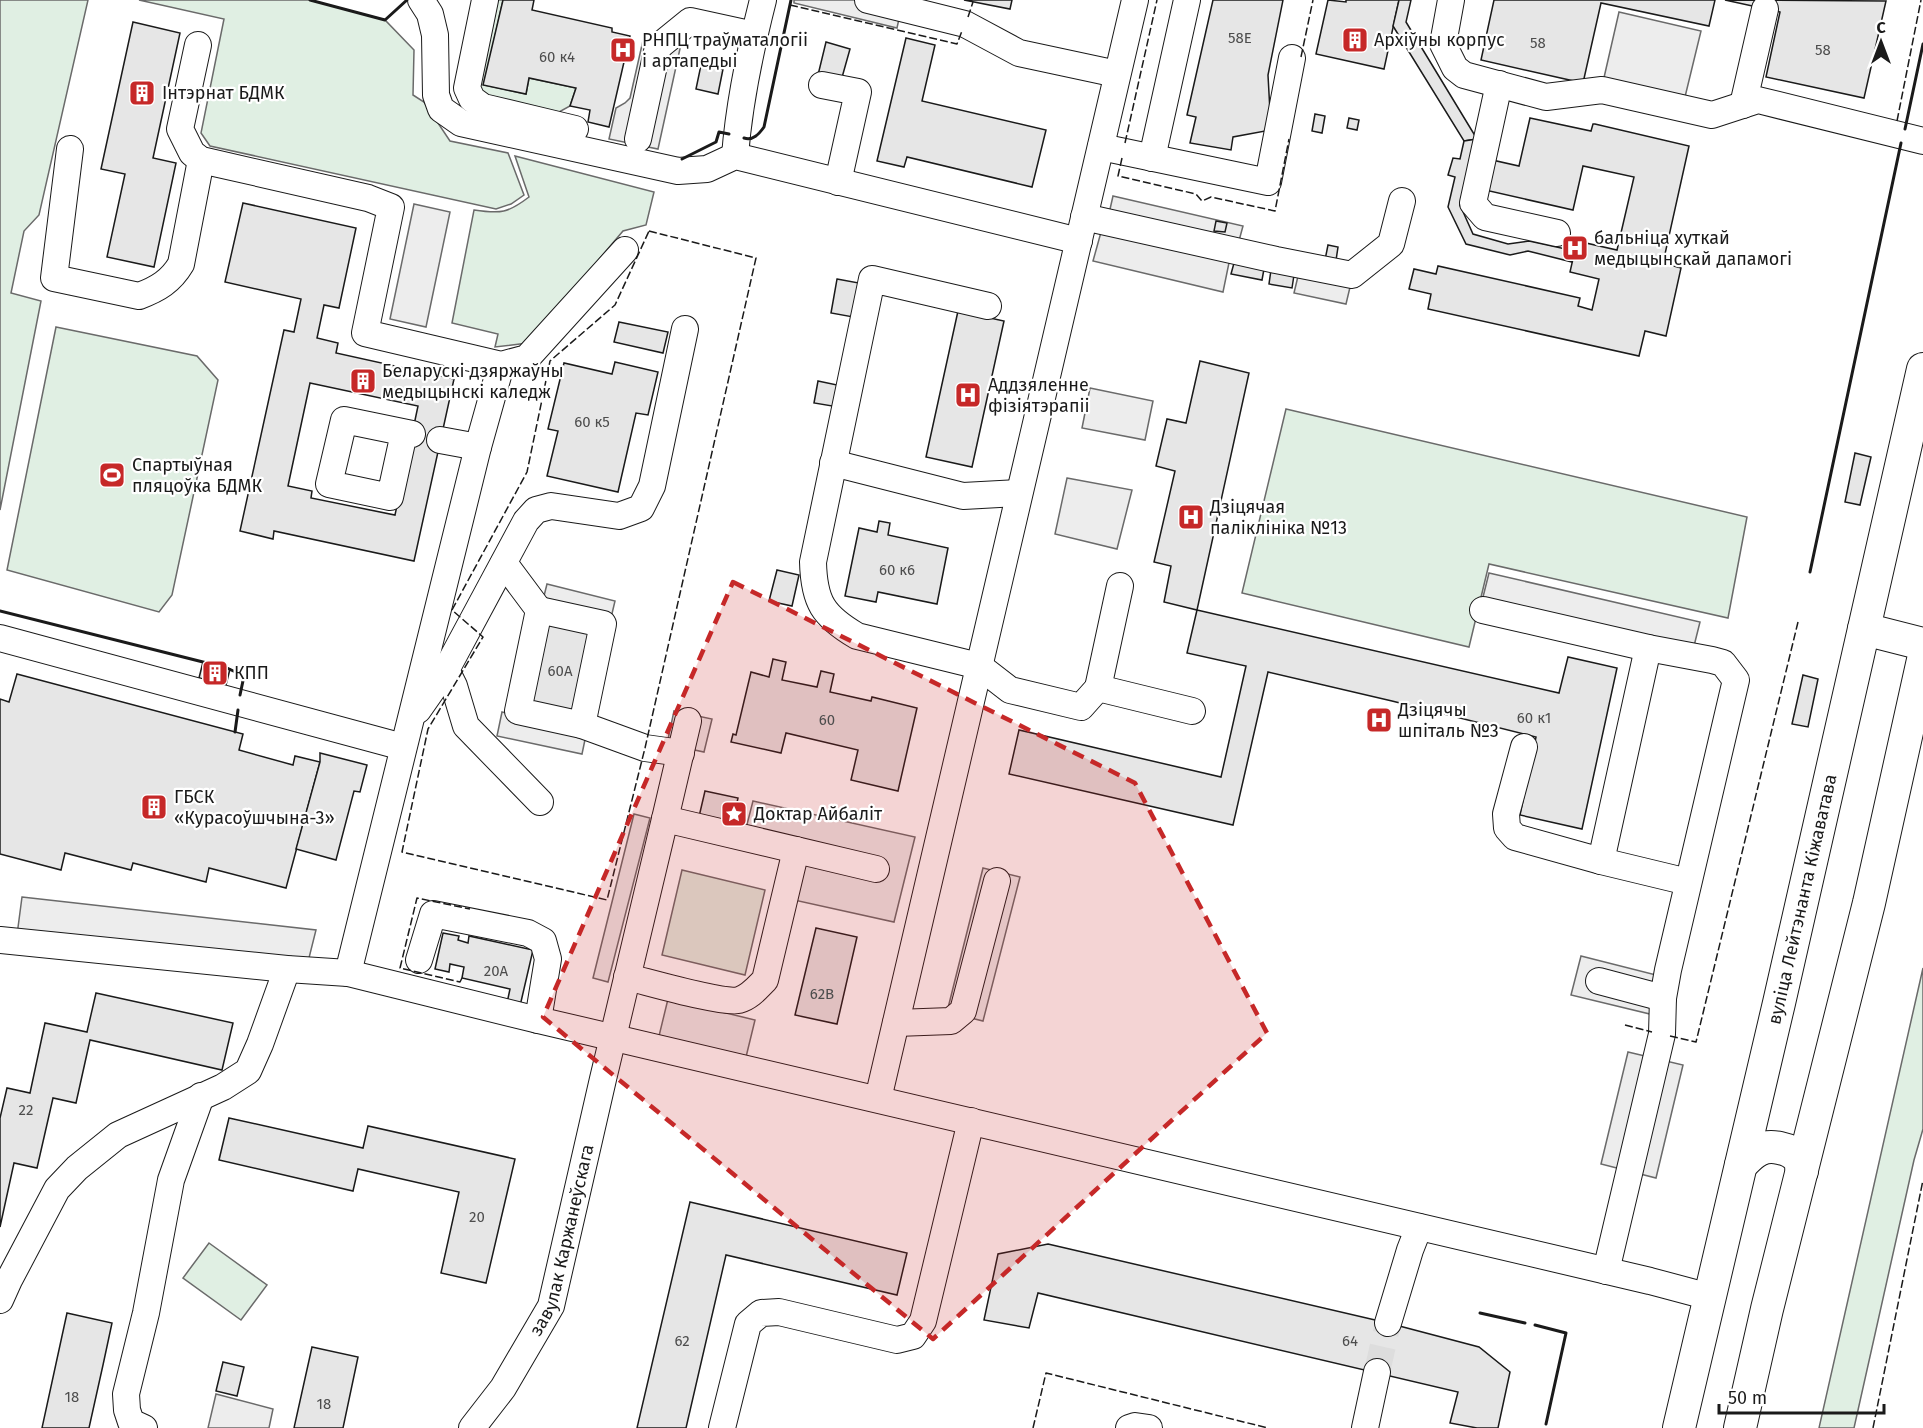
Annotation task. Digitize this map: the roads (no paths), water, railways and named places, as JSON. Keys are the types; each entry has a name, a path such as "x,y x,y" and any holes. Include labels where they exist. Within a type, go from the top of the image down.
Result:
{"main road":[{"name":"вуліца Лейтэнанта Кіжаватава","path":"1679,1428 1923,369"},
{"path":"1864,629 1923,644"},
{"path":"1740,1428 1767,1309 1869,903 1923,660"},
{"path":"1741,1166 1758,1150 1765,1147 1776,1147 1797,1156 1801,1162 1802,1171"}],"street":[{"path":"421,0 430,14 435,35 436,95 441,109 461,123 678,171 707,169 735,156 838,182 1081,229 1352,275 1391,244 1402,201"},
{"path":"485,0 467,88 472,99 483,107 575,129"},
{"path":"735,156 736,136 754,35 763,0"},
{"path":"878,1100 1135,0"},
{"path":"1152,158 1186,0"},
{"path":"1451,0 1443,44 1455,68 1464,75 1546,97 1602,90 1712,115 1758,100 1923,141"},
{"path":"878,1 965,24 1019,53 1117,74"},
{"path":"1743,105 1765,9"},
{"path":"638,139 658,47 690,21 754,35"},
{"path":"198,45 180,129 192,153 201,160 368,198 391,207 365,333 501,364 527,358 625,250"},
{"path":"1101,147 1268,182 1292,58"},
{"path":"1499,84 1473,203 1485,217 1557,233"},
{"path":"822,85 858,92 838,182"},
{"path":"70,150 54,278 139,296 173,277 181,264 201,160"},
{"path":"988,306 872,279 813,562 815,591 822,605 841,627 857,636 979,666 1010,690 1081,707 1098,688 1119,586"},
{"path":"406,735 446,670 526,521 536,510 551,506 619,516 641,508 652,486 685,329"},
{"path":"348,973 478,447 501,364"},
{"path":"440,440 478,447"},
{"path":"833,463 963,496 1019,493"},
{"path":"504,563 539,610 603,624 582,725"},
{"path":"1483,609 1648,648 1723,663 1736,680 1663,998 1662,1034 1606,1271"},
{"path":"539,610 518,711 582,725 645,748 681,753"},
{"path":"0,639 406,735"},
{"path":"1601,861 1648,648"},
{"path":"446,670 454,686 466,726 540,802"},
{"path":"1098,688 1192,711"},
{"name":"завулак Каржанеўскага","path":"472,1428 503,1388 551,1306 688,721"},
{"path":"1524,747 1506,814 1507,828 1515,837 1688,882"},
{"path":"665,819 876,869"},
{"path":"627,977 720,999 738,1000 751,994 765,980 796,850"},
{"path":"896,1023 951,1021 963,1011 997,881"},
{"path":"419,960 433,914 528,933 543,941 548,959 538,1020"},
{"path":"0,940 348,973 1710,1297"},
{"path":"0,1300 57,1189 78,1168 118,1135 223,1086 248,1071 287,969"},
{"path":"1599,981 1663,998"},
{"path":"144,1428 131,1422 127,1410 126,1394 146,1313 171,1180 201,1096"},
{"path":"722,1428 748,1324 761,1313 778,1312 897,1340 913,1336 923,1321 971,1121"},
{"path":"1388,1323 1419,1227"},
{"path":"1365,1428 1377,1372"},
{"path":"1129,1428 1136,1426 1149,1428"}],"tunnel":[{"path":"1377,1372 1388,1323"}],"place":[{"name":"Архіўны корпус","path":"1355,40"},
{"name":"РНПЦ траўматалогіі і артапедыі","path":"623,50"},
{"name":"Інтэрнат БДМК","path":"142,93"},
{"name":"бальніца хуткай медыцынскай дапамогі","path":"1575,248"},
{"name":"Беларускі дзяржаўны медыцынскі каледж","path":"363,381"},
{"name":"Аддзяленне фізіятэрапіі","path":"968,395"},
{"name":"Спартыўная пляцоўка БДМК","path":"112,475"},
{"name":"Дзіцячая паліклініка №13","path":"1191,517"},
{"name":"КПП","path":"215,673"},
{"name":"Дзіцячы шпіталь №3","path":"1379,720"},
{"name":"ГБСК «Курасоўшчына-3»","path":"154,807"},
{"name":"Доктар Айбаліт","path":"734,814"}]}
